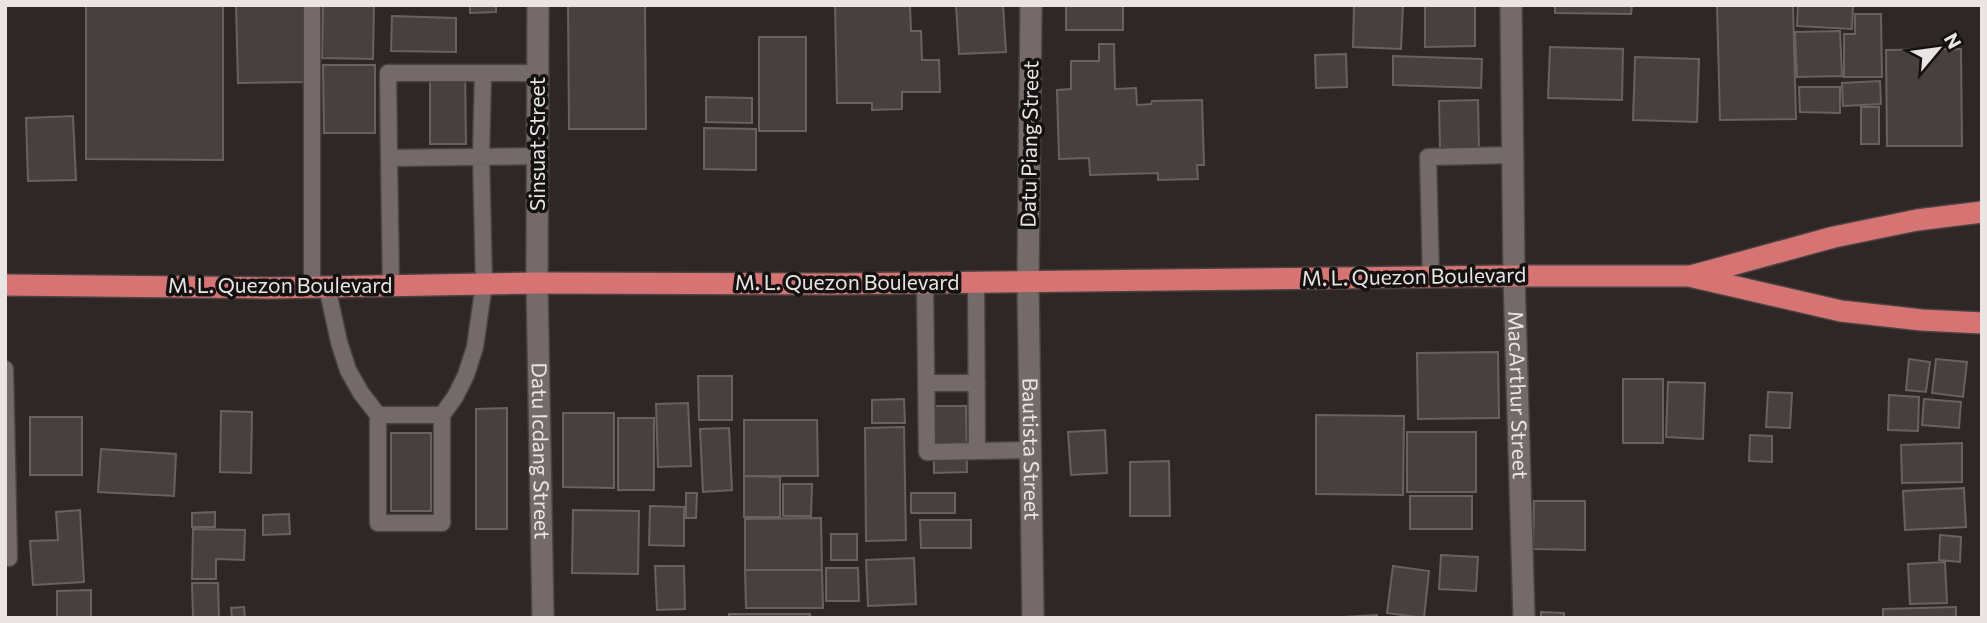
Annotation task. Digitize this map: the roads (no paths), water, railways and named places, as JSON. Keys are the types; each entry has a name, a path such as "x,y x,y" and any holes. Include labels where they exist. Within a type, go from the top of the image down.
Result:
{"highway":[{"name":"M. L. Quezon Boulevard","path":"1689,276 1834,237 1917,220 1982,212"},
{"name":"M. L. Quezon Boulevard","path":"5,285 319,287 537,283 1028,283 1689,276 1841,311 1982,323"}],"street":[{"name":"Sinsuat Street","path":"537,283 538,5"},
{"name":"Datu Piang Street","path":"1028,283 1031,5"},
{"name":"MacArthur Street","path":"1511,5 1514,276 1524,618"},
{"name":"Datu Icdang Street","path":"537,283 542,618"},
{"name":"Bautista Street","path":"1028,283 1033,618"}],"lane":[{"path":"312,5 319,287 348,370 378,415 379,523 442,523 442,415 455,397 469,366 475,347 484,284 481,156 483,73"},
{"path":"391,285 388,73 537,73"},
{"path":"1430,277 1428,157 1512,155"},
{"path":"388,158 539,156"},
{"path":"925,283 927,452 1030,450"},
{"path":"976,283 976,451"},
{"path":"5,369 9,558"},
{"path":"926,383 977,383"},
{"path":"378,415 442,415"}]}
